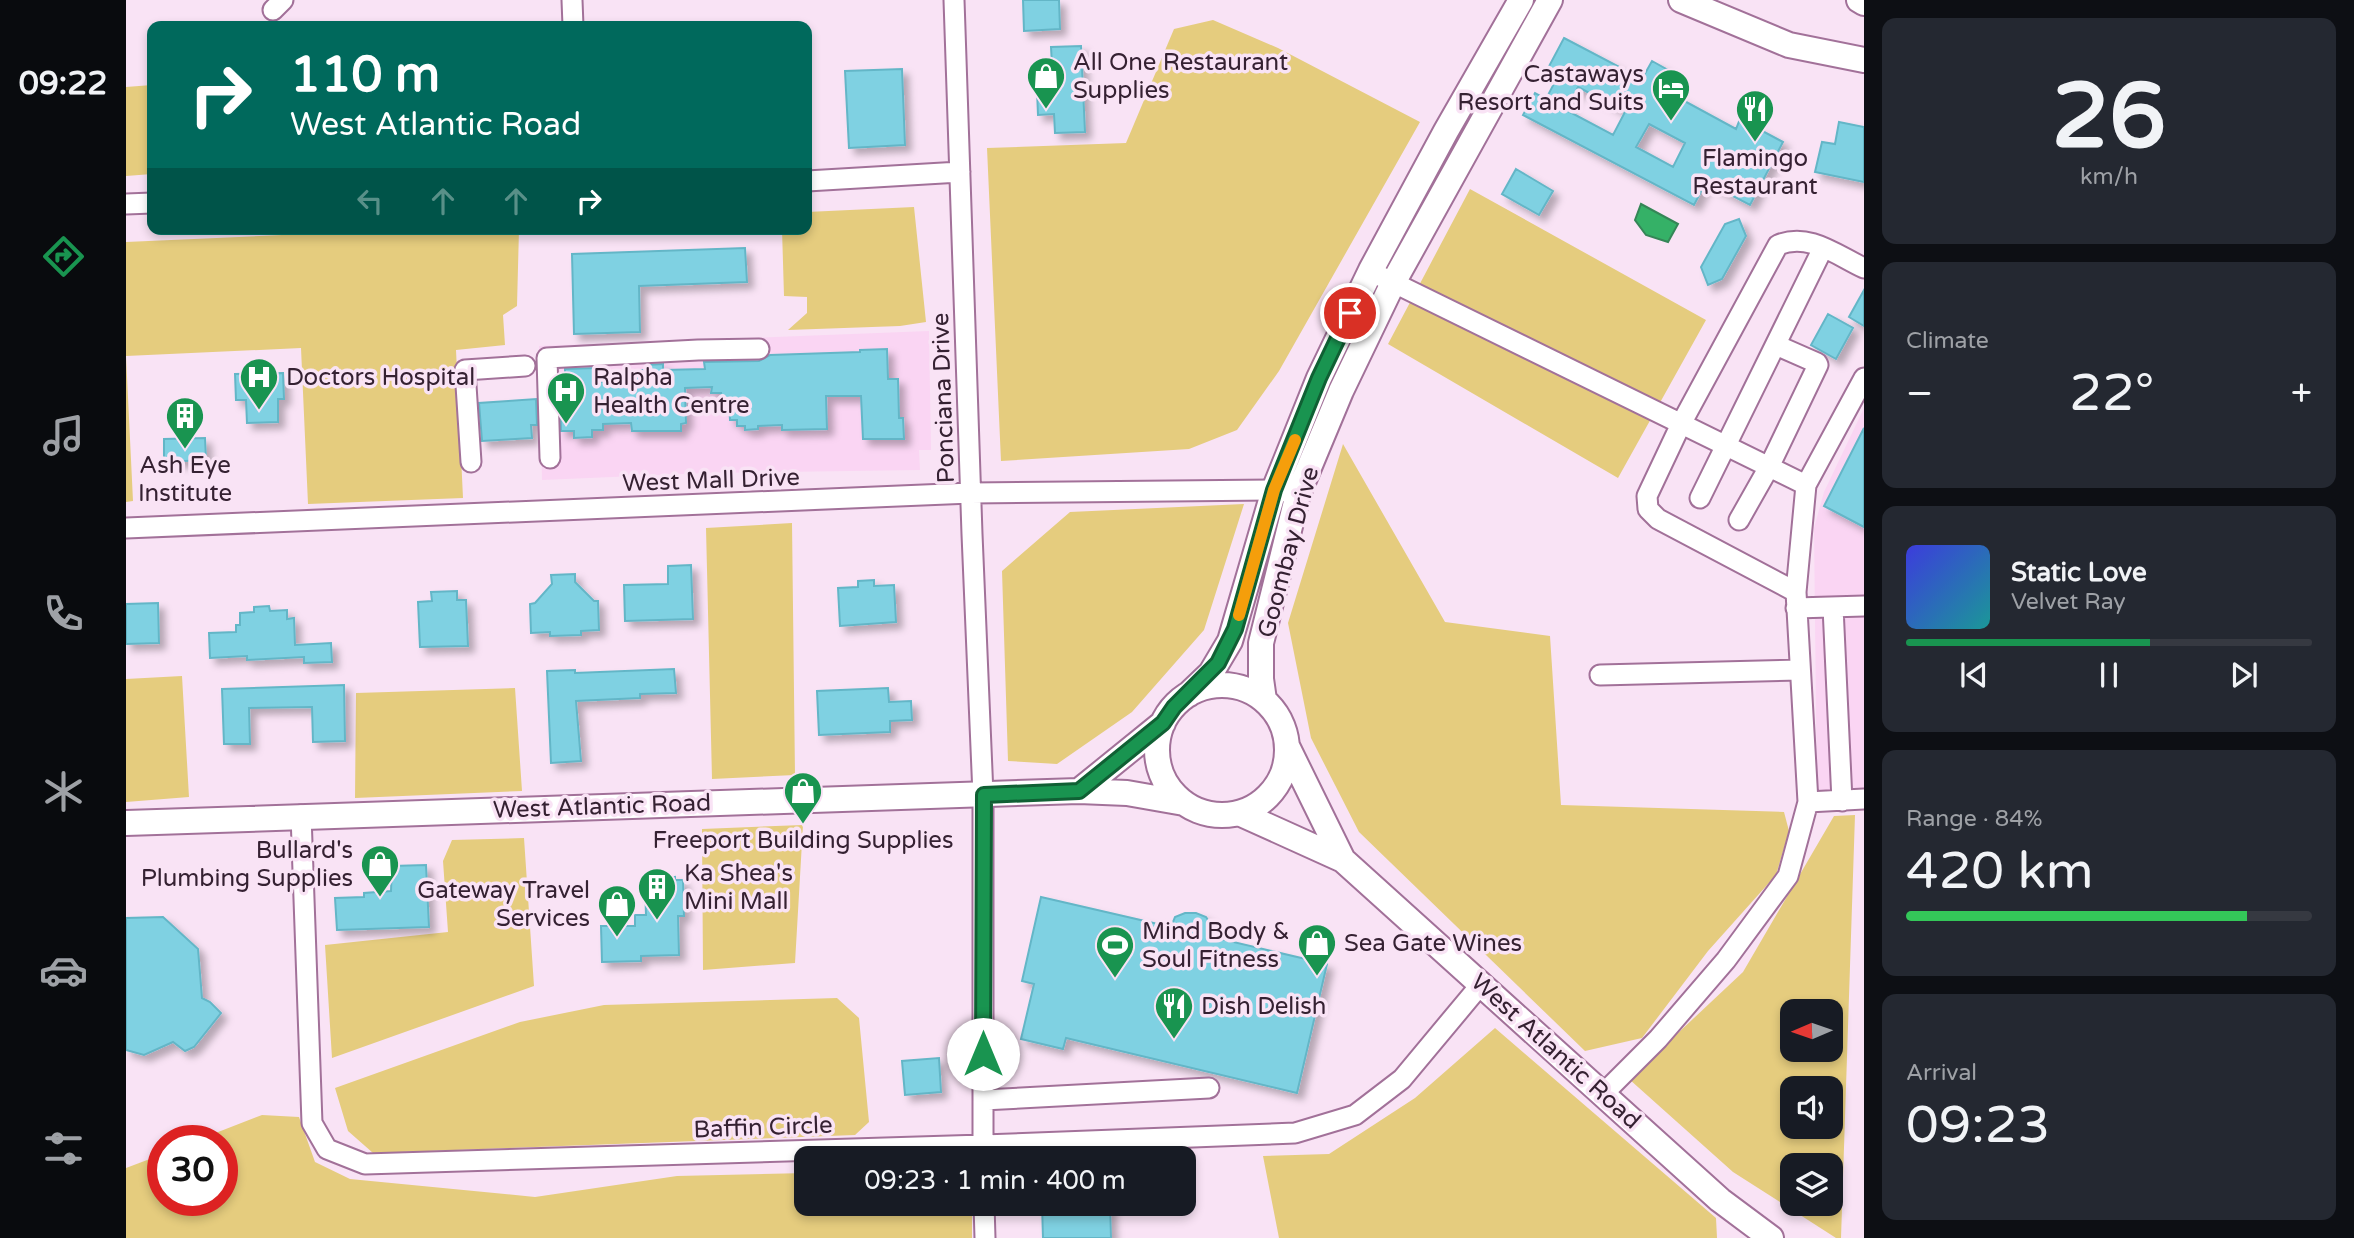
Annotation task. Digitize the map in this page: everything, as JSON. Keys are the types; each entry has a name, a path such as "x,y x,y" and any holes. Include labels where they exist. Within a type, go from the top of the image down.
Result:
{"main road":[{"name":"Goombay Drive","path":"1189,694 1211,673 1230,641 1286,492 1319,378 1371,270 1521,0"},
{"name":"Goombay Drive","path":"1264,700 1261,658 1264,628 1286,492 1341,391 1393,284 1550,0"},
{"path":"1681,0 1788,44 1864,60"},
{"path":"1859,0 1864,3"},
{"path":"1446,131 1469,146"},
{"path":"1079,791 1163,723 1174,707 1189,694 1207,686 1227,685 1247,689 1264,700 1276,713 1284,729 1287,746 1285,768 1275,788 1259,804 1239,813 1210,814 1184,803 1171,790 1162,775 1158,749 1163,723"},
{"name":"West Atlantic Road","path":"1287,746 1343,860"},
{"name":"West Atlantic Road","path":"126,823 301,815 1079,791 1127,793 1184,803"},
{"name":"West Atlantic Road","path":"1239,813 1343,860 1720,1200 1771,1238"}],"street":[{"path":"572,0 573,21"},
{"name":"Ponciana Drive","path":"954,0 984,795 983,1146"},
{"path":"812,181 960,172"},
{"path":"126,204 147,203"},
{"path":"1864,268 1807,240 1788,241 1778,246 1681,424 1647,496 1648,509 1658,519 1796,600 1833,607 1864,606"},
{"path":"1700,498 1823,248"},
{"path":"1371,270 1393,284 1806,485"},
{"path":"1738,520 1769,467 1818,366 1817,363 1776,345"},
{"path":"550,458 547,358 759,349"},
{"path":"471,462 465,370 525,366"},
{"path":"1603,1094 1658,1040 1726,960 1788,876 1808,802 1796,600 1806,485 1864,379"},
{"name":"West Mall Drive","path":"126,528 971,493 1286,492"},
{"path":"1833,607 1842,800"},
{"path":"1600,675 1799,670"},
{"path":"1808,802 1864,799"},
{"name":"Baffin Circle","path":"301,815 310,1100 312,1123 327,1149 365,1164 794,1156"},
{"name":"Baffin Circle","path":"1082,1146 1295,1133 1355,1115 1402,1079 1482,984"},
{"path":"983,1100 1209,1088"},
{"path":"985,1216 985,1238"}],"shaded area":[{"path":"1213,20 1278,48 1420,122 1279,371 1237,430 1189,449 1001,461 987,148 1126,143 1174,29"},
{"path":"147,85 147,174 126,176 126,87"},
{"path":"1470,189 1706,320 1618,478 1388,344"},
{"path":"1641,204 1678,224 1668,242 1646,235 1635,220"},
{"path":"914,207 926,322 900,326 788,330 807,313 807,297 784,296 782,235 812,235 812,212"},
{"path":"283,235 519,235 517,306 503,315 505,345 456,350 463,498 308,504 301,348 126,356 126,242"},
{"path":"929,331 931,450 919,450 920,470 706,473 542,480 539,346"},
{"path":"126,356 133,501 126,502"},
{"path":"1864,408 1864,798 1817,801 1814,528 1824,492"},
{"path":"1343,444 1445,622 1550,636 1561,805 1784,812 1789,831 1776,875 1708,951 1642,1038 1585,1051 1359,832 1311,738 1288,623"},
{"path":"1244,504 1204,630 1132,712 1057,764 1008,761 1002,571 1070,512"},
{"path":"792,523 795,775 712,779 706,528"},
{"path":"182,676 189,797 126,802 126,679"},
{"path":"515,688 522,791 355,798 356,693"},
{"path":"1855,815 1843,1178 1843,1153 1780,1153 1780,1202 1733,1172 1629,1079 1743,972 1834,816"},
{"path":"803,825 795,963 703,970 702,829"},
{"path":"524,838 534,986 332,1058 325,945 448,932 443,861 452,840"},
{"path":"837,998 859,1018 869,1122 855,1135 373,1153 348,1131 335,1088 520,1022 604,1005"},
{"path":"1495,1028 1716,1218 1717,1238 1279,1238 1263,1156 1329,1154 1415,1098"},
{"path":"262,1115 299,1117 315,1162 350,1179 535,1197 677,1176 794,1173 794,1216 972,1216 972,1238 126,1238 126,1168 147,1160 147,1216 238,1216 236,1125"},
{"path":"1802,1216 1842,1216 1841,1238 1836,1238"}],"building":[{"path":"1023,0 1059,0 1060,29 1024,31"},
{"name":"Castaways Resort and Suits","path":"1564,38 1642,79 1652,61 1675,74 1666,91 1736,129 1740,119 1783,142 1750,205 1706,182 1694,205 1523,115 1535,93 1546,99 1558,76 1547,70","holes":["1578,87 1625,112 1613,135 1566,110","1649,124 1685,143 1673,167 1636,147"]},
{"path":"1081,46 1085,132 1055,133 1054,114 1038,115 1036,66 1052,65 1051,47"},
{"path":"902,69 905,145 849,148 845,71"},
{"path":"1839,122 1864,127 1864,182 1815,172 1822,142 1835,144"},
{"path":"1516,169 1553,191 1539,215 1502,194"},
{"path":"1739,219 1746,236 1722,279 1708,285 1701,267 1725,224"},
{"path":"745,248 747,282 639,286 640,332 574,334 572,254"},
{"path":"1864,290 1864,326 1849,317"},
{"path":"1828,314 1853,328 1836,359 1811,345"},
{"path":"887,349 888,379 898,379 899,418 903,418 904,439 863,439 861,396 826,396 827,429 782,430 782,425 758,426 758,429 745,430 745,426 737,426 737,420 730,420 729,402 721,402 721,393 711,393 712,387 685,388 686,423 681,424 681,431 632,431 631,423 603,424 603,430 592,430 592,437 574,438 574,431 561,431 560,382 565,382 565,369 596,368 596,382 624,381 624,370 646,370 646,365 663,364 663,370 705,369 704,362 759,361 770,355"},
{"path":"283,373 284,399 278,399 278,422 247,423 246,400 236,400 235,374"},
{"path":"536,399 537,425 531,425 532,438 482,441 479,403"},
{"path":"1864,428 1864,527 1824,506"},
{"name":"Ash Eye Institute","path":"205,438 206,460 164,462 164,439"},
{"path":"691,565 693,619 625,621 624,585 668,584 668,566"},
{"path":"575,574 575,582 594,601 598,601 599,630 581,631 581,635 550,636 550,632 531,633 530,604 535,603 552,584 551,575"},
{"path":"874,580 874,586 894,585 896,622 840,626 838,588 858,587 858,581"},
{"path":"457,591 457,600 466,600 468,646 420,647 418,602 432,601 431,592"},
{"path":"158,603 159,643 126,644 126,604"},
{"path":"269,606 270,611 287,610 287,619 294,618 295,645 331,643 332,662 304,663 304,657 247,660 247,656 210,658 209,633 236,632 236,625 240,625 240,613 254,612 254,607"},
{"path":"674,669 676,693 640,694 640,698 576,701 581,761 551,763 547,671 575,670 575,673"},
{"path":"344,685 345,741 313,742 312,707 249,708 250,744 224,744 222,689"},
{"path":"888,688 889,702 911,701 912,720 890,721 890,732 819,735 817,691"},
{"path":"426,865 429,927 337,930 335,898 364,897 364,893 391,891 392,866"},
{"name":"Ka Shea's Mini Mall","path":"675,877 675,880 683,880 684,916 678,916 679,955 641,956 641,961 602,962 601,926 635,926 635,915 646,915 645,881"},
{"path":"1041,897 1171,927 1175,917 1196,913 1206,917 1212,926 1212,937 1327,964 1297,1093 1066,1038 1063,1049 1021,1039 1034,984 1022,981"},
{"path":"163,917 198,949 202,998 221,1013 194,1047 185,1051 173,1042 144,1055 126,1050 126,918"},
{"path":"939,1058 941,1092 905,1095 902,1061"},
{"path":"1042,1216 1110,1216 1111,1238 1043,1238"}],"slow traffic":[{"path":"1239,615 1274,490 1295,440"}],"place":[{"name":"All One Restaurant Supplies","path":"1046,110"},
{"name":"Castaways Resort and Suits","path":"1671,122"},
{"name":"Flamingo Restaurant","path":"1755,143"},
{"name":"Doctors Hospital","path":"259,411"},
{"name":"Ralpha Health Centre","path":"566,425"},
{"name":"Ash Eye Institute","path":"185,450"},
{"name":"Freeport Building Supplies","path":"803,825"},
{"name":"Bullard's Plumbing Supplies","path":"380,898"},
{"name":"Ka Shea's Mini Mall","path":"657,921"},
{"name":"Gateway Travel Services","path":"617,938"},
{"name":"Sea Gate Wines","path":"1317,977"},
{"name":"Mind Body & Soul Fitness","path":"1115,979"},
{"name":"Dish Delish","path":"1174,1040"}],"route":[{"path":"983,1054 984,795 1079,791 1163,723 1174,707 1211,673 1235,629 1274,490 1319,378 1350,313"}]}
